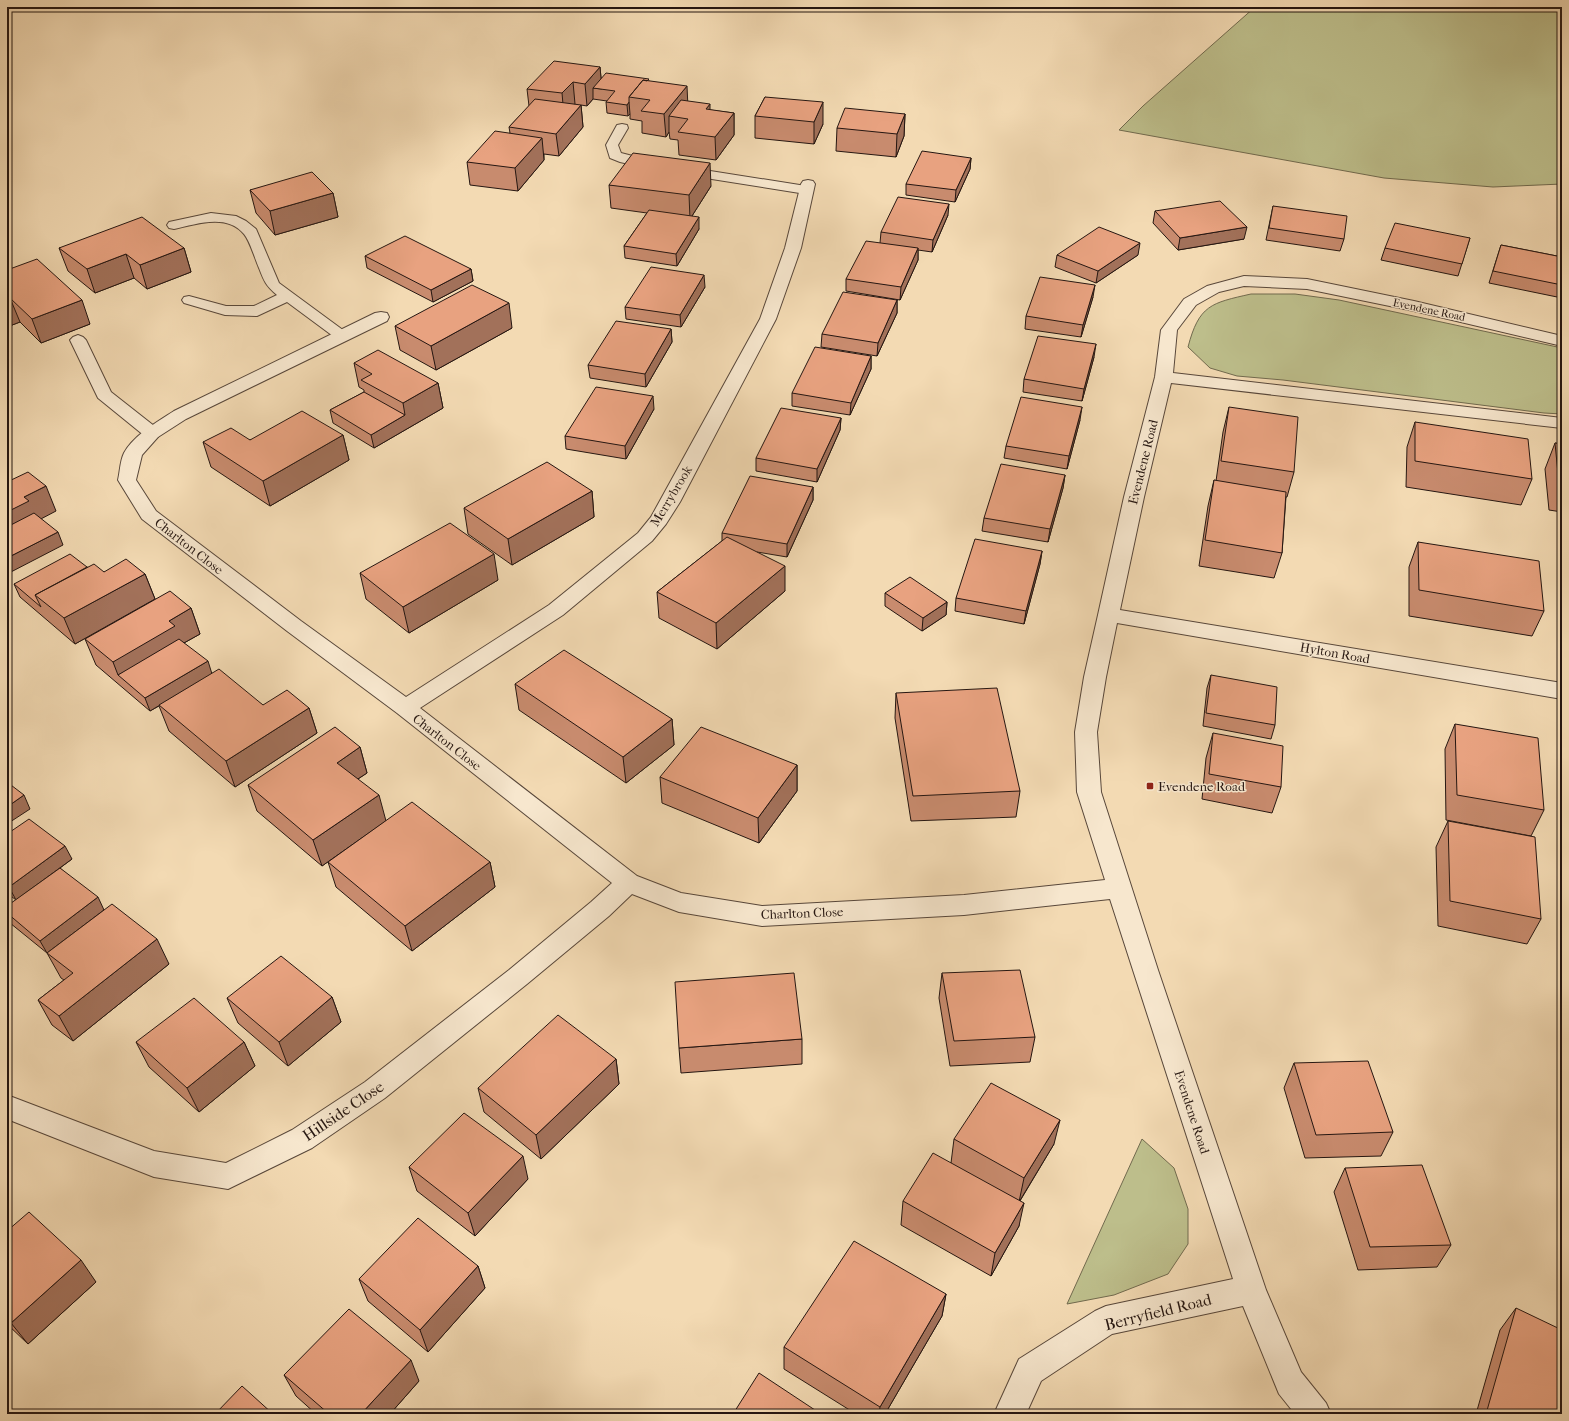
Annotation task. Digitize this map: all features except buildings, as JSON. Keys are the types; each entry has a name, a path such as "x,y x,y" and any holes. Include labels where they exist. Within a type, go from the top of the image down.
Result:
{"street":[{"name":"Merrybrook","path":"405,708 556,610 645,537 659,520 674,495 768,319 793,248 807,187"},
{"name":"Evendene Road","path":"1315,1414 1290,1383 1251,1290 1145,970 1089,792 1086,732 1108,615 1134,497 1164,377 1169,330 1190,302 1213,289 1244,281 1307,284 1562,340"},
{"name":"Charlton Close","path":"381,317 180,415 152,433 133,454 127,480 149,515 294,626 405,708 628,883 679,902 762,916 964,905 1120,888"},
{"path":"1164,377 1562,423"},
{"name":"Hylton Road","path":"1108,615 1562,691"},
{"name":"Hillside Close","path":"7,1107 154,1164 228,1176 302,1139 375,1090 530,967 600,909 628,883"},
{"name":"Berryfield Road","path":"1010,1414 1030,1370 1106,1321 1251,1290"}],"lane":[{"path":"622,128 612,145 615,154 625,159 672,169 807,187"},
{"path":"174,225 211,218 231,219 241,224 251,232 273,285 342,336"},
{"path":"189,300 225,310 257,311 287,296"},
{"path":"78,340 104,395 152,433"}],"green space":[{"path":"1255,7 1562,7 1562,184 1493,187 1384,178 1119,130 1143,106"},
{"path":"1251,294 1295,294 1339,300 1562,348 1562,414 1283,380 1237,376 1210,368 1188,347 1197,322 1202,314 1216,304"},
{"path":"1142,1139 1174,1168 1188,1209 1188,1244 1168,1274 1114,1295 1067,1304"}],"place":[{"name":"Evendene Road","path":"1150,786"}]}
